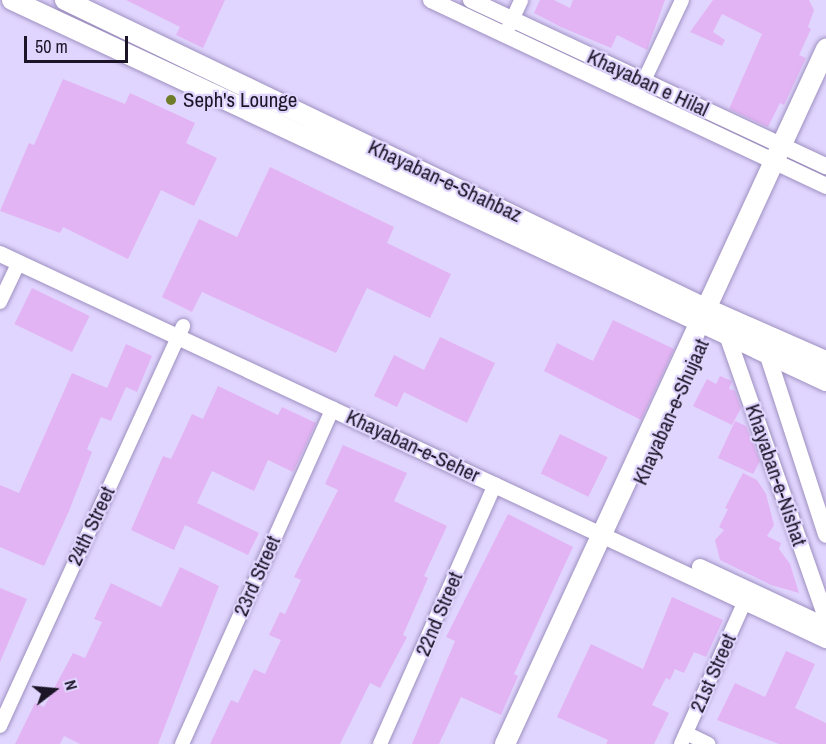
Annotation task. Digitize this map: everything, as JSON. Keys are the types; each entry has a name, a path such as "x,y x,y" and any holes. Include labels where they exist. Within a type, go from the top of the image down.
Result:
{"main road":[{"name":"Khayaban-e-Shahbaz","path":"12,0 711,320 826,361"},
{"name":"Khayaban-e-Shahbaz","path":"65,0 711,320 767,354 826,381"},
{"name":"Khayaban-e-Shujaat","path":"611,532 711,320 783,155 826,49"},
{"name":"Khayaban-e-Shujaat","path":"783,155 826,80"},
{"path":"505,744 611,532"},
{"path":"519,744 611,532"}],"street":[{"name":"Khayaban e Hilal","path":"431,0 635,99 783,155 826,166"},
{"name":"Khayaban e Hilal","path":"471,0 644,82 783,155"},
{"path":"505,35 521,0"},
{"path":"635,99 682,0"},
{"path":"783,155 826,186"},
{"name":"Khayaban-e-Seher","path":"0,241 333,408 495,484 826,626"},
{"name":"Khayaban-e-Seher","path":"0,254 180,331 611,532 745,602 826,639"},
{"path":"0,302 19,262"},
{"name":"Khayaban-e-Nishat","path":"711,320 826,618"},
{"name":"24th Street","path":"0,726 180,331"},
{"name":"Khayaban-e-Nishat","path":"767,354 826,535"},
{"name":"23rd Street","path":"182,744 333,408"},
{"name":"22nd Street","path":"380,744 495,484"},
{"name":"21st Street","path":"684,739 745,602"},
{"path":"684,739 709,744"}],"building":[{"path":"126,0 225,0 203,48 176,35 180,27"},
{"path":"540,0 554,0 570,8 573,0 665,0 647,50 617,35 611,48 561,27 534,13"},
{"path":"713,0 809,0 814,10 808,27 811,29 799,55 806,58 784,105 780,103 768,127 729,109 762,34 722,14 713,32 725,40 722,46 690,32"},
{"path":"63,79 125,104 130,93 195,123 186,143 217,158 194,206 161,190 128,259 63,227 60,233 0,211 29,143 34,145"},
{"path":"270,167 394,227 387,243 451,274 430,318 367,288 336,353 202,292 192,312 162,297 199,219 237,237"},
{"path":"32,288 90,316 72,352 14,324"},
{"path":"613,320 674,349 641,420 544,371 557,343 593,361"},
{"path":"440,337 495,363 467,423 404,392 397,407 374,396 394,355 424,370"},
{"path":"126,344 152,356 137,392 126,387 111,421 101,417 87,449 92,452 44,566 0,547 0,485 19,493 72,373 107,388"},
{"path":"720,376 732,381 729,389 735,391 741,408 732,425 693,406 707,379 716,384"},
{"path":"218,386 278,415 282,407 316,423 293,472 268,460 254,491 212,471 197,503 259,533 248,555 185,525 174,550 131,530 163,456 171,459 192,414 203,419"},
{"path":"735,421 746,426 760,461 753,474 718,458"},
{"path":"560,434 608,457 588,497 541,474"},
{"path":"343,445 407,473 394,501 447,526 424,576 428,578 403,635 407,637 380,688 370,683 340,744 210,744 231,700 238,703 254,669 265,674 281,640 269,635 280,612 285,614 301,580 294,577 338,490 325,484"},
{"path":"743,473 757,480 766,494 774,525 767,536 781,543 779,549 790,564 799,593 771,585 720,560 715,540 724,530 719,527 728,509 725,508"},
{"path":"508,514 573,547 514,674 518,676 501,715 461,697 439,744 412,744 455,641 446,637"},
{"path":"180,567 219,586 158,744 80,744 64,736 60,744 15,744 35,703 44,707 73,653 85,658 102,622 94,619 111,583 161,607"},
{"path":"0,588 27,599 0,662"},
{"path":"672,597 723,620 706,657 694,652 684,673 675,669 670,680 666,678 652,705 669,713 654,744 606,744 608,740 557,717 591,644 643,669"},
{"path":"786,651 815,664 795,708 826,723 826,744 779,744 717,720 735,683 765,697"}],"place":[{"name":"Seph's Lounge","path":"171,100"}]}
